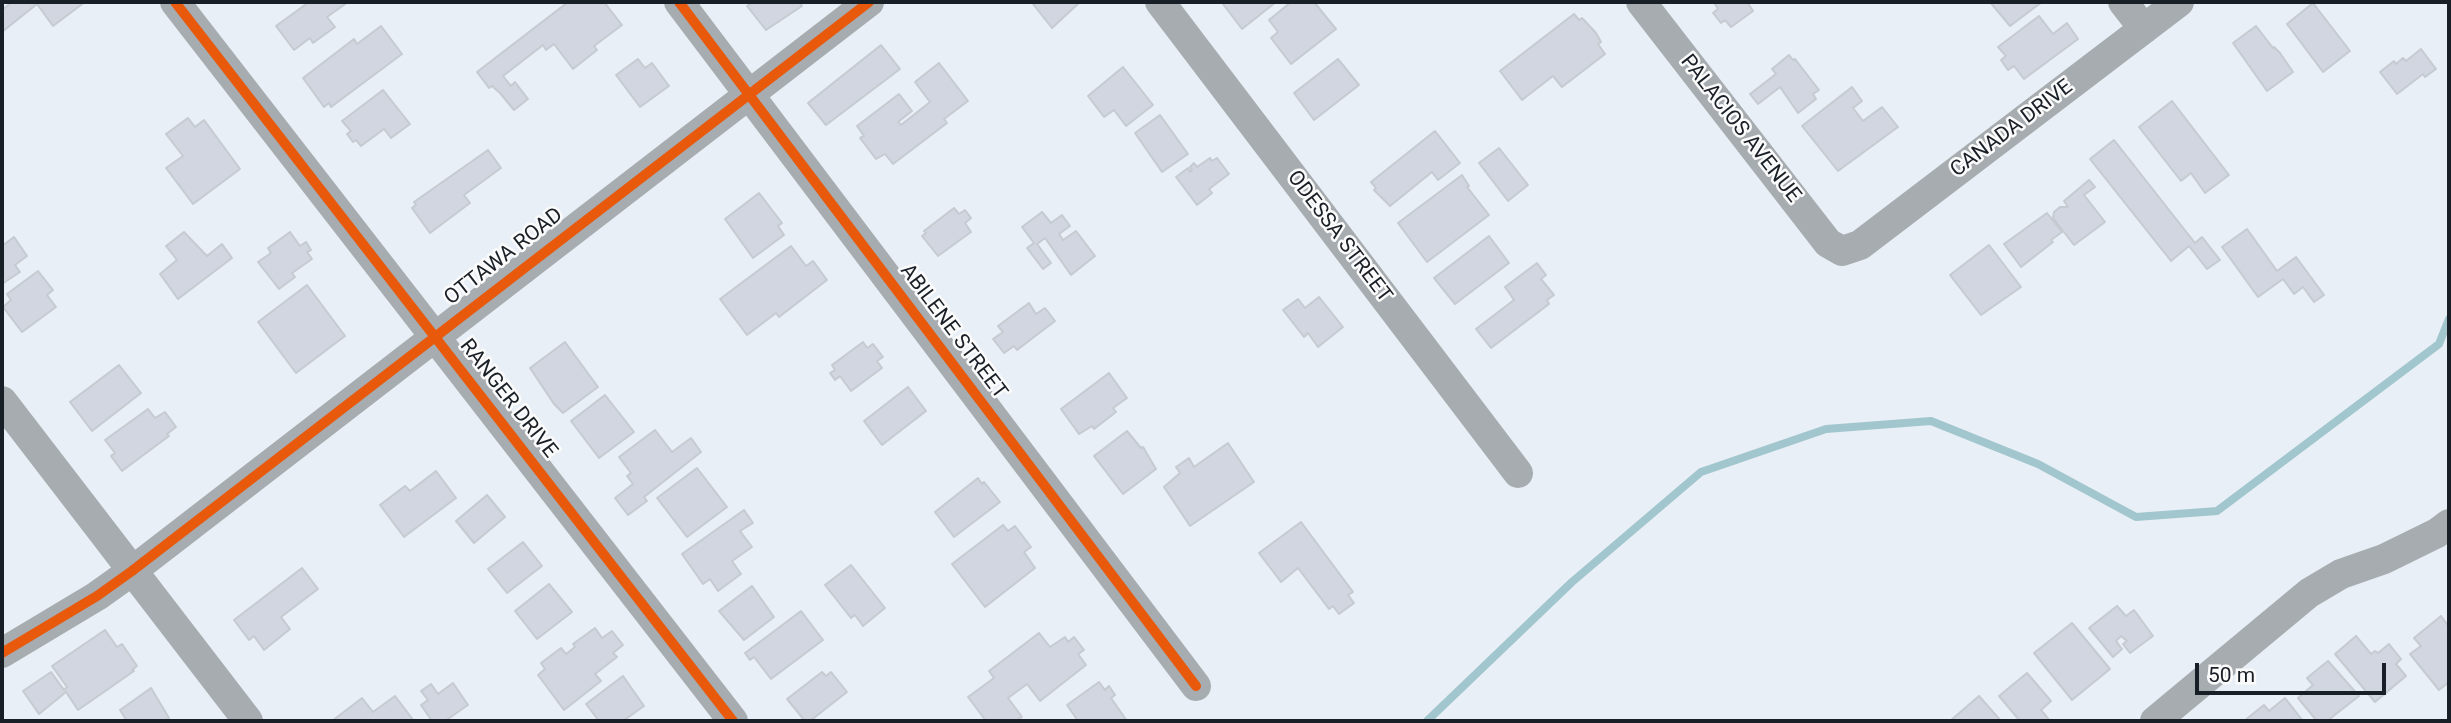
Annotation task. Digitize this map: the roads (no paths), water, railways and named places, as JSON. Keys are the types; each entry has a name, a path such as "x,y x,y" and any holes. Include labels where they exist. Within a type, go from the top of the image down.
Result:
{"street":[{"name":"RANGER DRIVE","path":"175,2 733,721"},
{"name":"ABILENE STREET","path":"679,2 1196,685"},
{"name":"OTTAWA ROAD","path":"2,653 97,596 132,571 869,2"},
{"name":"ODESSA STREET","path":"1160,2 1518,473"},
{"name":"PALACIOS AVENUE","path":"1641,2 1828,243 1842,251"},
{"path":"2123,2 2144,29"},
{"name":"CANADA DRIVE","path":"1842,251 1860,245 2179,2"},
{"path":"2,401 248,721"},
{"path":"2155,721 2309,593 2341,574 2384,559 2437,533 2449,524"}],"waterway":[{"path":"1427,721 1572,582 1701,472 1826,429 1931,421 2038,464 2136,517 2217,511 2439,344 2449,319"}]}
